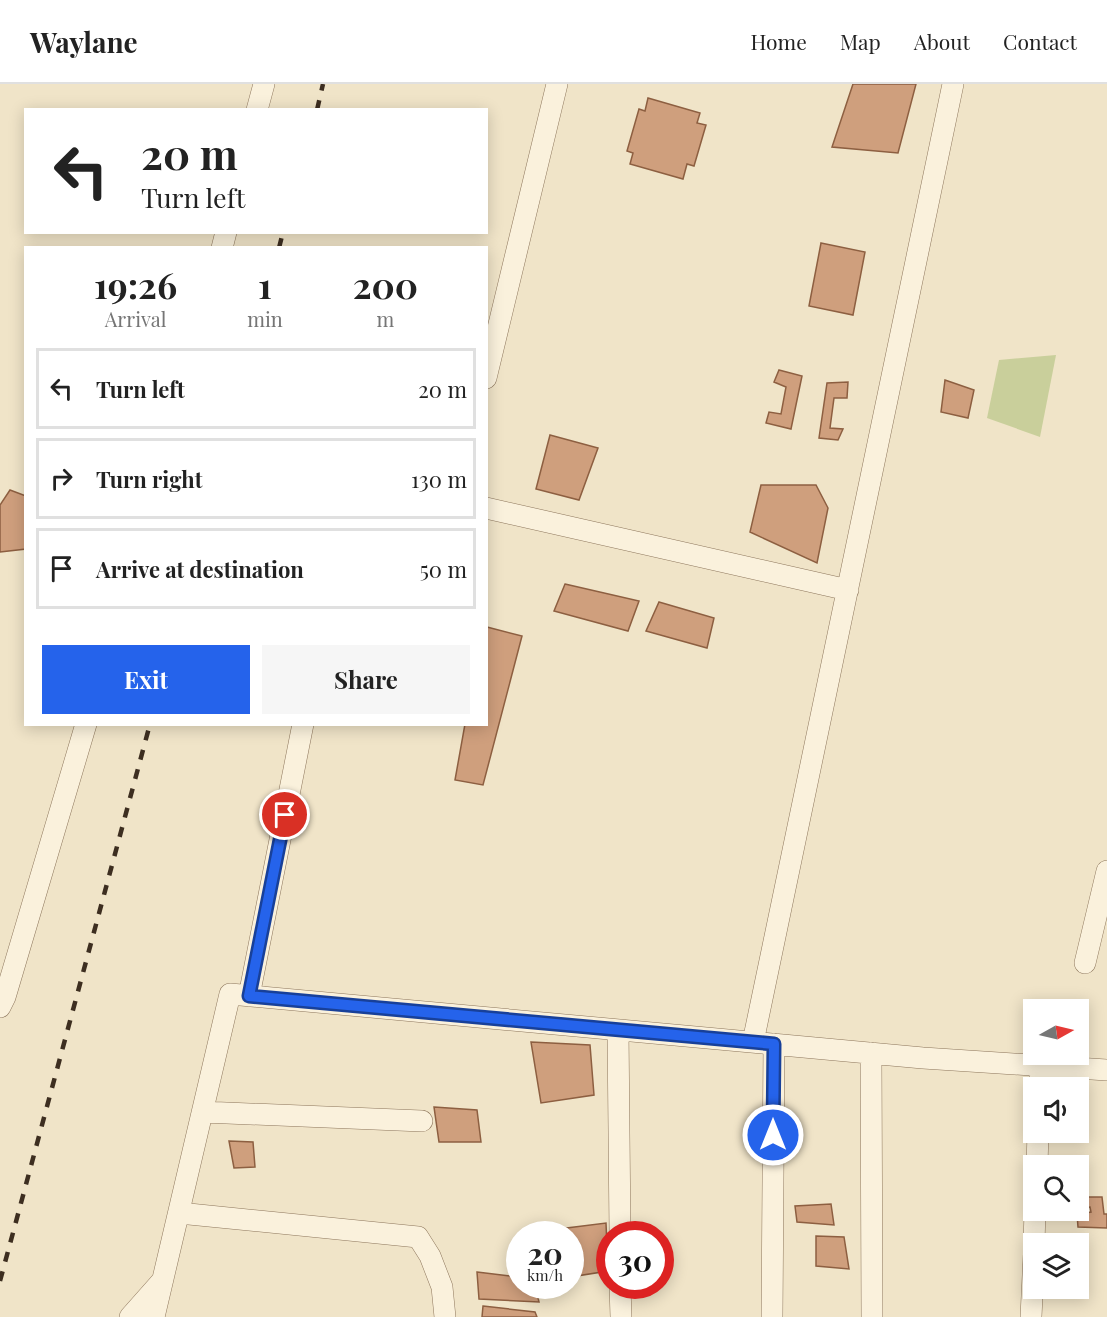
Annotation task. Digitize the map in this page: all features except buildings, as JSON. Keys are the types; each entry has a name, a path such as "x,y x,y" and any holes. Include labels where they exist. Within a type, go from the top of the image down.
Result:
{"street":[{"path":"258,108 264,84"},
{"path":"488,370 557,84"},
{"path":"772,1317 764,1043 848,590 953,84"},
{"path":"488,508 848,590"},
{"path":"0,1007 5,997 85,726"},
{"path":"249,996 303,726"},
{"path":"1085,963 1107,871"},
{"path":"154,1317 230,994 871,1053 1107,1070"},
{"path":"618,1030 620,1221"},
{"path":"871,1053 872,1317"},
{"path":"1040,1066 1040,1077"},
{"path":"202,1112 422,1121"},
{"path":"179,1213 418,1238 430,1256 442,1287 445,1317"},
{"path":"130,1317 163,1279"},
{"path":"620,1299 621,1317"},
{"path":"1031,1317 1032,1299"}],"green space":[{"path":"1056,355 1040,437 987,418 999,360"}],"railway":[{"path":"317,108 323,84"},
{"path":"280,246 282,234"},
{"path":"0,1281 149,726"}],"route":[{"path":"285,815 249,996 774,1044 773,1135"}]}
